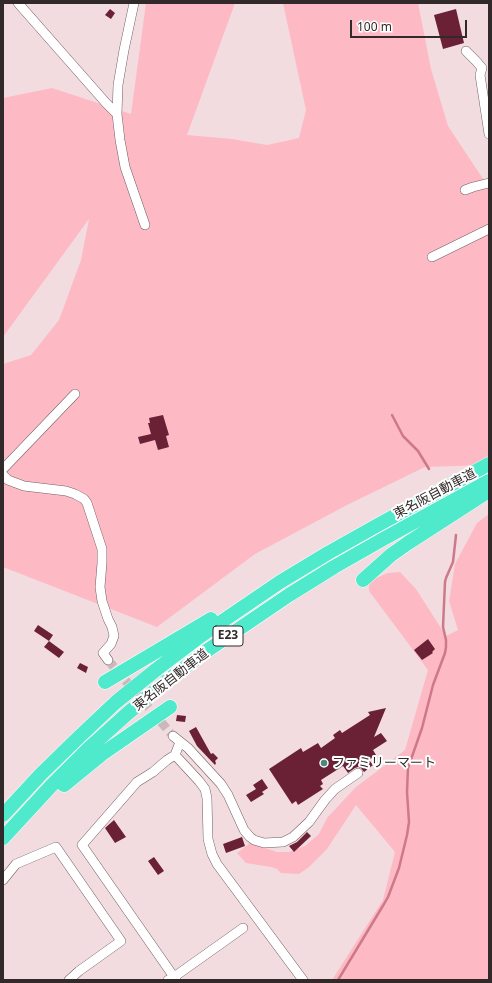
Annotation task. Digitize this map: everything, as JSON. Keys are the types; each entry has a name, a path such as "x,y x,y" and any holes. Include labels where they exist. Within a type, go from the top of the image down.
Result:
{"highway":[{"name":"東名阪自動車道","path":"3,815 41,774 116,702 202,635 280,582 328,553 489,464"},
{"name":"東名阪自動車道","path":"3,838 51,786 88,749 150,695 205,652 289,595 334,567 489,482"},
{"path":"363,580 391,555 489,491"},
{"path":"105,682 297,568 328,553"},
{"path":"3,843 80,772 102,754 170,707"}],"street":[{"path":"18,3 117,114"},
{"path":"134,3 118,85 117,114 125,168 145,225"},
{"path":"466,51 482,68 480,75 489,134"},
{"path":"465,190 489,183"},
{"path":"432,257 489,229"},
{"path":"3,469 75,394"},
{"path":"3,475 8,480 24,486 66,491 75,494 84,499 87,503 102,549 100,587 102,601 114,636 111,644 103,653 108,660"},
{"path":"303,980 217,864 212,854 208,839 207,798 205,789 175,755 176,739 188,748 221,784 228,795 244,830 254,840 264,843 283,842 292,837 309,822 335,789 358,774"},
{"path":"175,755 137,782 82,845 172,979 243,928"},
{"path":"3,880 16,864 56,847 121,940 69,980"}],"shaded area":[{"path":"146,3 235,3 187,135 232,139 267,145 299,138 306,110 283,3 418,3 431,69 448,126 489,188 489,465 425,467 347,505 255,554 157,627 3,567 3,364 31,355 59,320 81,260 89,219 3,337 3,98 52,88 131,114"},
{"path":"489,514 489,980 332,980 383,900 395,852 356,805 327,849 309,867 299,874 281,873 277,869 271,867 246,863 237,853 250,843 277,852 289,852 305,846 319,834 327,818 356,787 405,750 428,670 369,591 371,580 388,573 400,572 416,589 446,636 458,630 449,601 455,564 477,523"}],"building":[{"path":"110,9 115,13 111,19 105,15"},
{"path":"456,9 464,43 443,49 434,15"},
{"path":"163,415 169,435 166,436 169,447 158,450 155,440 140,444 138,437 151,434 148,423 150,423 149,418"},
{"path":"38,625 53,635 49,641 34,631"},
{"path":"428,639 435,649 432,652 433,653 422,660 414,650"},
{"path":"49,641 64,652 59,658 44,647"},
{"path":"80,663 88,667 86,673 77,668"},
{"path":"386,708 374,737 381,733 387,741 373,750 376,755 369,760 373,765 364,772 358,767 348,773 343,766 321,780 323,784 320,786 323,789 298,805 296,801 292,804 269,769 301,748 303,752 318,743 321,748 335,738 333,735 340,730 342,733 370,715 368,712"},
{"path":"177,715 186,716 185,722 176,721"},
{"path":"196,727 211,754 213,753 218,758 215,761 215,765 197,746 189,731"},
{"path":"262,779 268,788 262,792 264,794 251,802 246,795 256,789 253,785"},
{"path":"114,820 126,837 115,843 105,828"},
{"path":"307,832 311,836 294,852 289,846 297,842"},
{"path":"242,837 245,846 226,853 223,844"},
{"path":"154,857 164,871 158,875 148,861"}],"waterway":[{"path":"392,415 403,436 418,451 429,469"},
{"path":"338,980 388,897 399,868 409,822 407,792 408,768 422,728 433,685 445,653 446,640 443,627 445,582 453,562 456,535"}],"tunnel":[{"path":"108,660 173,736"}],"place":[{"name":"ファミリーマート","path":"324,763"}]}
